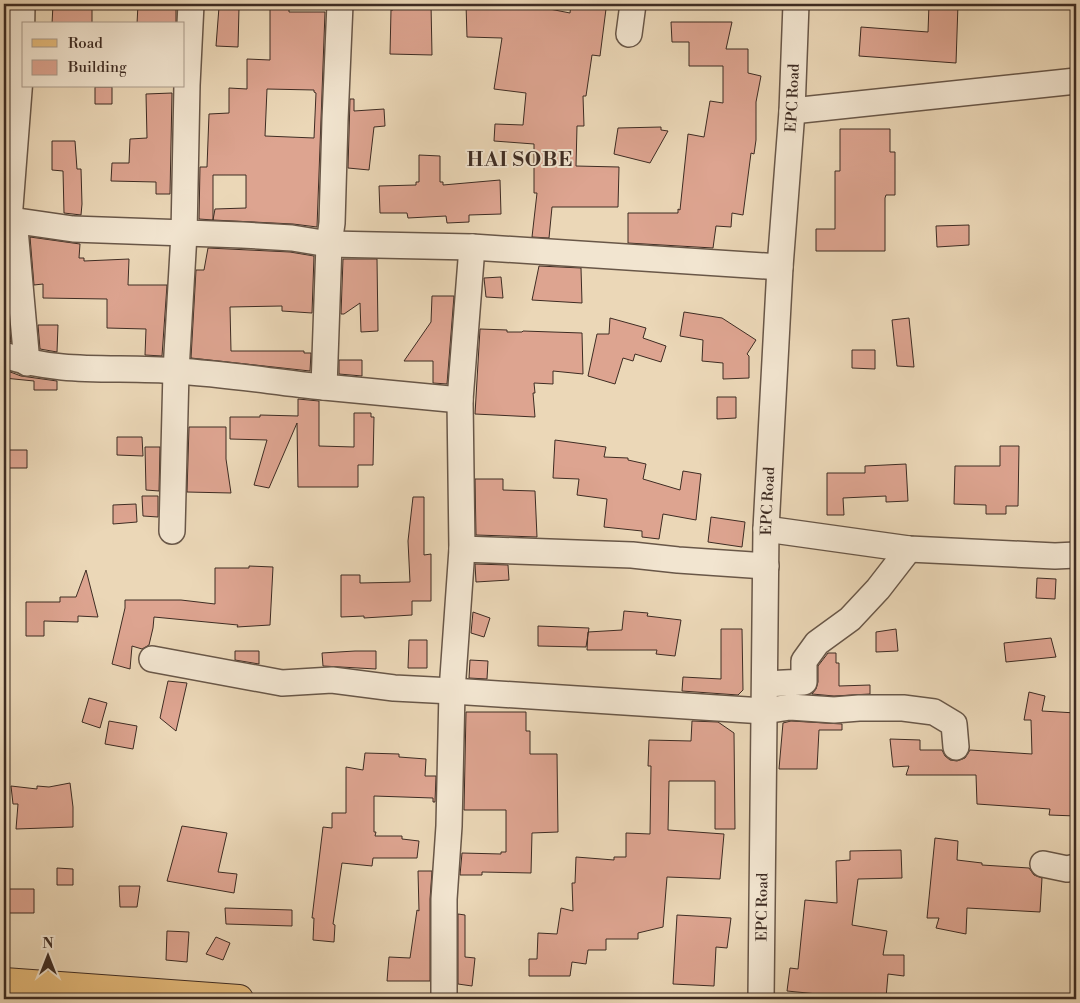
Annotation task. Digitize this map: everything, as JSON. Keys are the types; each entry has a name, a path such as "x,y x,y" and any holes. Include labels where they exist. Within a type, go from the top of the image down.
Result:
{"main road":[{"path":"4,982 239,999"}],"street":[{"path":"6,220 21,65 22,4"},
{"path":"172,531 176,370 184,234 187,85 191,4"},
{"path":"324,387 340,4"},
{"path":"629,34 633,4"},
{"name":"EPC Road","path":"761,999 766,529 780,267 792,111 796,4"},
{"path":"792,111 1076,81"},
{"path":"6,220 73,229 292,238 329,244 472,247 780,267"},
{"path":"6,220 15,229 27,363"},
{"path":"444,999 444,899 449,826 452,691 462,549 460,400 472,247"},
{"path":"4,355 27,363 71,369 176,370 460,400"},
{"path":"766,529 909,549 1055,556 1076,555"},
{"path":"462,549 632,555 766,566"},
{"path":"765,684 804,682 804,661 817,643 850,619 878,589 909,549"},
{"path":"152,659 282,683 332,680 394,688 764,711 790,707 834,710 903,708 934,712 954,724 956,748"},
{"path":"1044,864 1067,869 1076,867"}],"building":[{"path":"53,4 92,4 92,22 52,22"},
{"path":"138,4 176,4 176,22 137,22"},
{"path":"270,4 289,4 289,12 325,12 317,227 213,220 199,219 200,167 207,167 209,114 229,113 229,88 247,89 247,59 270,60","holes":["267,89 314,90 316,93 314,138 265,136","213,175 246,175 246,208 215,209 213,220"]},
{"path":"393,4 431,4 432,55 390,54 391,10 393,10"},
{"path":"466,4 524,4 570,13 571,4 586,4 606,9 600,56 592,55 586,96 583,96 584,126 577,126 576,166 619,167 618,207 552,207 549,238 532,237 537,193 534,193 534,144 494,141 495,124 523,125 526,93 494,89 502,38 467,37"},
{"path":"929,4 958,4 956,63 859,56 861,27 928,32"},
{"path":"219,7 239,8 238,47 216,46"},
{"path":"671,22 732,22 726,49 748,49 748,73 761,76 756,102 756,140 754,154 751,153 743,215 732,213 731,227 716,226 713,248 628,243 628,213 678,213 678,209 680,210 688,134 704,137 710,101 723,103 723,66 689,66 689,42 672,42"},
{"path":"95,88 112,88 112,104 95,104"},
{"path":"172,93 170,194 156,194 156,182 111,181 112,163 129,163 130,139 147,138 146,94"},
{"path":"350,99 354,99 354,111 384,109 385,126 374,127 369,170 348,168"},
{"path":"661,127 661,130 668,131 650,163 614,154 618,128"},
{"path":"840,129 890,129 890,152 895,152 895,195 886,195 885,198 885,251 816,251 816,229 835,229 835,171 840,171"},
{"path":"52,141 75,141 77,169 81,169 81,215 64,213 63,171 52,170"},
{"path":"419,155 440,156 440,182 443,182 443,185 500,180 501,214 469,215 469,222 447,223 446,216 408,218 407,213 380,213 379,186 416,185 416,182 419,182"},
{"path":"969,225 969,245 937,247 936,226"},
{"path":"30,237 80,244 79,258 84,258 84,261 129,259 128,285 167,285 162,356 145,355 146,329 107,328 107,299 43,298 43,284 34,285"},
{"path":"208,248 290,252 314,256 312,313 282,311 282,306 230,307 231,351 304,351 304,353 311,353 310,371 191,358 196,270 204,270"},
{"path":"343,259 377,259 378,331 361,332 360,303 344,314 341,314"},
{"path":"539,266 581,268 582,303 532,300"},
{"path":"501,277 503,298 486,297 484,278"},
{"path":"432,296 454,296 447,384 433,383 433,361 404,361 431,322"},
{"path":"684,312 722,318 756,340 747,354 749,356 749,378 723,379 723,363 702,361 703,340 680,336"},
{"path":"610,318 646,328 643,338 666,346 661,362 635,354 633,361 623,358 615,384 588,376 597,334 609,334"},
{"path":"909,318 914,367 897,366 892,320"},
{"path":"38,325 58,325 57,352 40,349"},
{"path":"4,326 9,326 11,342 4,341"},
{"path":"480,329 507,330 507,332 582,333 583,374 553,371 553,384 534,383 535,417 475,414"},
{"path":"852,350 875,350 875,369 852,368"},
{"path":"339,360 362,360 362,376 339,374"},
{"path":"5,370 21,376 57,381 57,390 34,390 34,381 4,378"},
{"path":"717,397 736,397 736,418 717,419"},
{"path":"298,399 319,401 319,446 354,447 354,413 371,413 371,417 374,417 373,465 358,465 358,487 298,487 297,423 269,488 254,485 267,440 230,439 230,417 260,417 260,415 298,416"},
{"path":"189,427 226,427 226,459 231,493 187,492"},
{"path":"117,437 142,437 143,456 117,455"},
{"path":"555,440 606,447 604,457 628,458 628,460 646,464 643,479 680,490 683,471 701,474 696,520 663,514 659,539 642,537 642,531 604,527 607,499 577,495 579,479 553,478"},
{"path":"1000,446 1019,446 1018,506 1006,506 1006,514 986,514 986,505 954,504 955,466 1000,466"},
{"path":"145,447 160,447 159,491 146,490"},
{"path":"9,450 27,450 27,468 9,468"},
{"path":"906,464 908,501 886,502 886,496 843,498 844,515 827,515 827,473 865,473 865,466"},
{"path":"475,479 503,479 503,490 535,491 537,537 476,535"},
{"path":"142,496 158,496 158,517 143,516"},
{"path":"413,497 424,497 424,555 431,554 431,601 412,601 412,615 364,618 364,616 341,617 341,575 360,575 360,583 410,582 408,541"},
{"path":"136,504 137,522 113,524 113,505"},
{"path":"711,517 745,522 742,547 708,542"},
{"path":"475,564 508,565 509,580 476,582"},
{"path":"249,566 273,567 270,625 237,627 238,625 154,617 149,645 142,649 132,646 130,669 112,664 125,608 125,600 181,600 215,604 215,568 249,568"},
{"path":"86,570 98,617 78,616 78,622 44,621 44,636 26,636 26,602 60,602 60,597 76,597"},
{"path":"1037,578 1056,579 1055,599 1036,598"},
{"path":"624,611 648,613 647,616 681,620 675,656 656,654 657,650 587,650 588,632 622,630"},
{"path":"473,612 490,618 484,637 471,633"},
{"path":"538,626 589,628 586,647 538,646"},
{"path":"721,629 742,629 743,690 738,695 682,691 683,677 721,679"},
{"path":"896,629 898,651 876,652 876,632"},
{"path":"1051,638 1056,657 1006,662 1004,643"},
{"path":"409,640 427,640 427,668 408,668"},
{"path":"235,651 259,651 259,664 235,660"},
{"path":"376,651 376,669 323,666 322,653"},
{"path":"828,653 836,653 836,663 839,663 839,686 870,685 870,694 834,696 812,694 818,682 818,666"},
{"path":"470,660 488,661 487,679 469,678"},
{"path":"168,681 187,683 176,731 160,718"},
{"path":"1029,692 1045,696 1042,711 1076,713 1076,816 1049,815 1050,809 977,804 976,775 906,775 909,766 893,767 890,739 920,740 920,750 942,750 950,760 957,761 965,758 970,750 1032,754 1031,720 1024,720"},
{"path":"89,698 107,703 100,728 82,722"},
{"path":"466,712 526,712 526,731 530,731 530,754 557,754 558,832 532,833 531,873 482,872 482,875 460,875 462,853 501,854 501,852 506,852 506,810 464,810"},
{"path":"109,721 137,726 133,749 105,744"},
{"path":"692,721 718,722 734,733 735,829 715,829 715,781 669,781 668,830 724,834 720,879 667,877 663,927 638,933 638,939 606,939 606,950 588,950 586,964 572,962 570,976 529,976 529,959 537,959 538,933 557,934 561,908 573,911 572,883 575,883 576,857 614,860 614,857 626,857 626,833 650,834 651,766 648,766 649,740 691,741"},
{"path":"791,721 842,724 842,730 819,730 817,769 779,769 783,723"},
{"path":"365,753 399,754 399,757 426,759 425,776 436,776 435,802 433,802 433,798 374,796 375,836 402,836 402,839 419,841 417,858 373,858 372,866 342,863 333,924 335,925 334,942 313,940 314,918 312,918 323,827 332,828 332,813 346,813 346,767 363,770"},
{"path":"70,783 73,827 16,829 18,804 13,804 11,786 37,789 37,786 49,787"},
{"path":"182,826 227,833 218,872 237,874 234,893 167,881"},
{"path":"935,838 958,841 957,860 982,863 982,865 1029,868 1034,875 1042,878 1040,912 967,908 966,934 936,928 939,918 927,918"},
{"path":"901,850 902,878 858,879 852,925 887,931 883,955 904,955 904,976 888,974 886,998 848,997 787,991 790,968 798,969 805,900 837,903 836,861 850,860 850,851"},
{"path":"57,868 73,869 73,885 57,885"},
{"path":"418,871 432,871 430,981 387,981 389,957 410,958 417,910 419,911"},
{"path":"119,886 140,886 137,907 120,907"},
{"path":"4,889 34,889 34,913 4,913"},
{"path":"225,908 292,910 292,926 226,924"},
{"path":"458,914 465,915 465,957 475,958 472,986 458,984"},
{"path":"677,915 731,918 727,948 716,947 714,986 673,984"},
{"path":"167,931 189,932 187,962 166,960"},
{"path":"216,937 230,943 223,960 206,954"}],"district":[{"name":"HAI SOBE","path":"520,160"}]}
